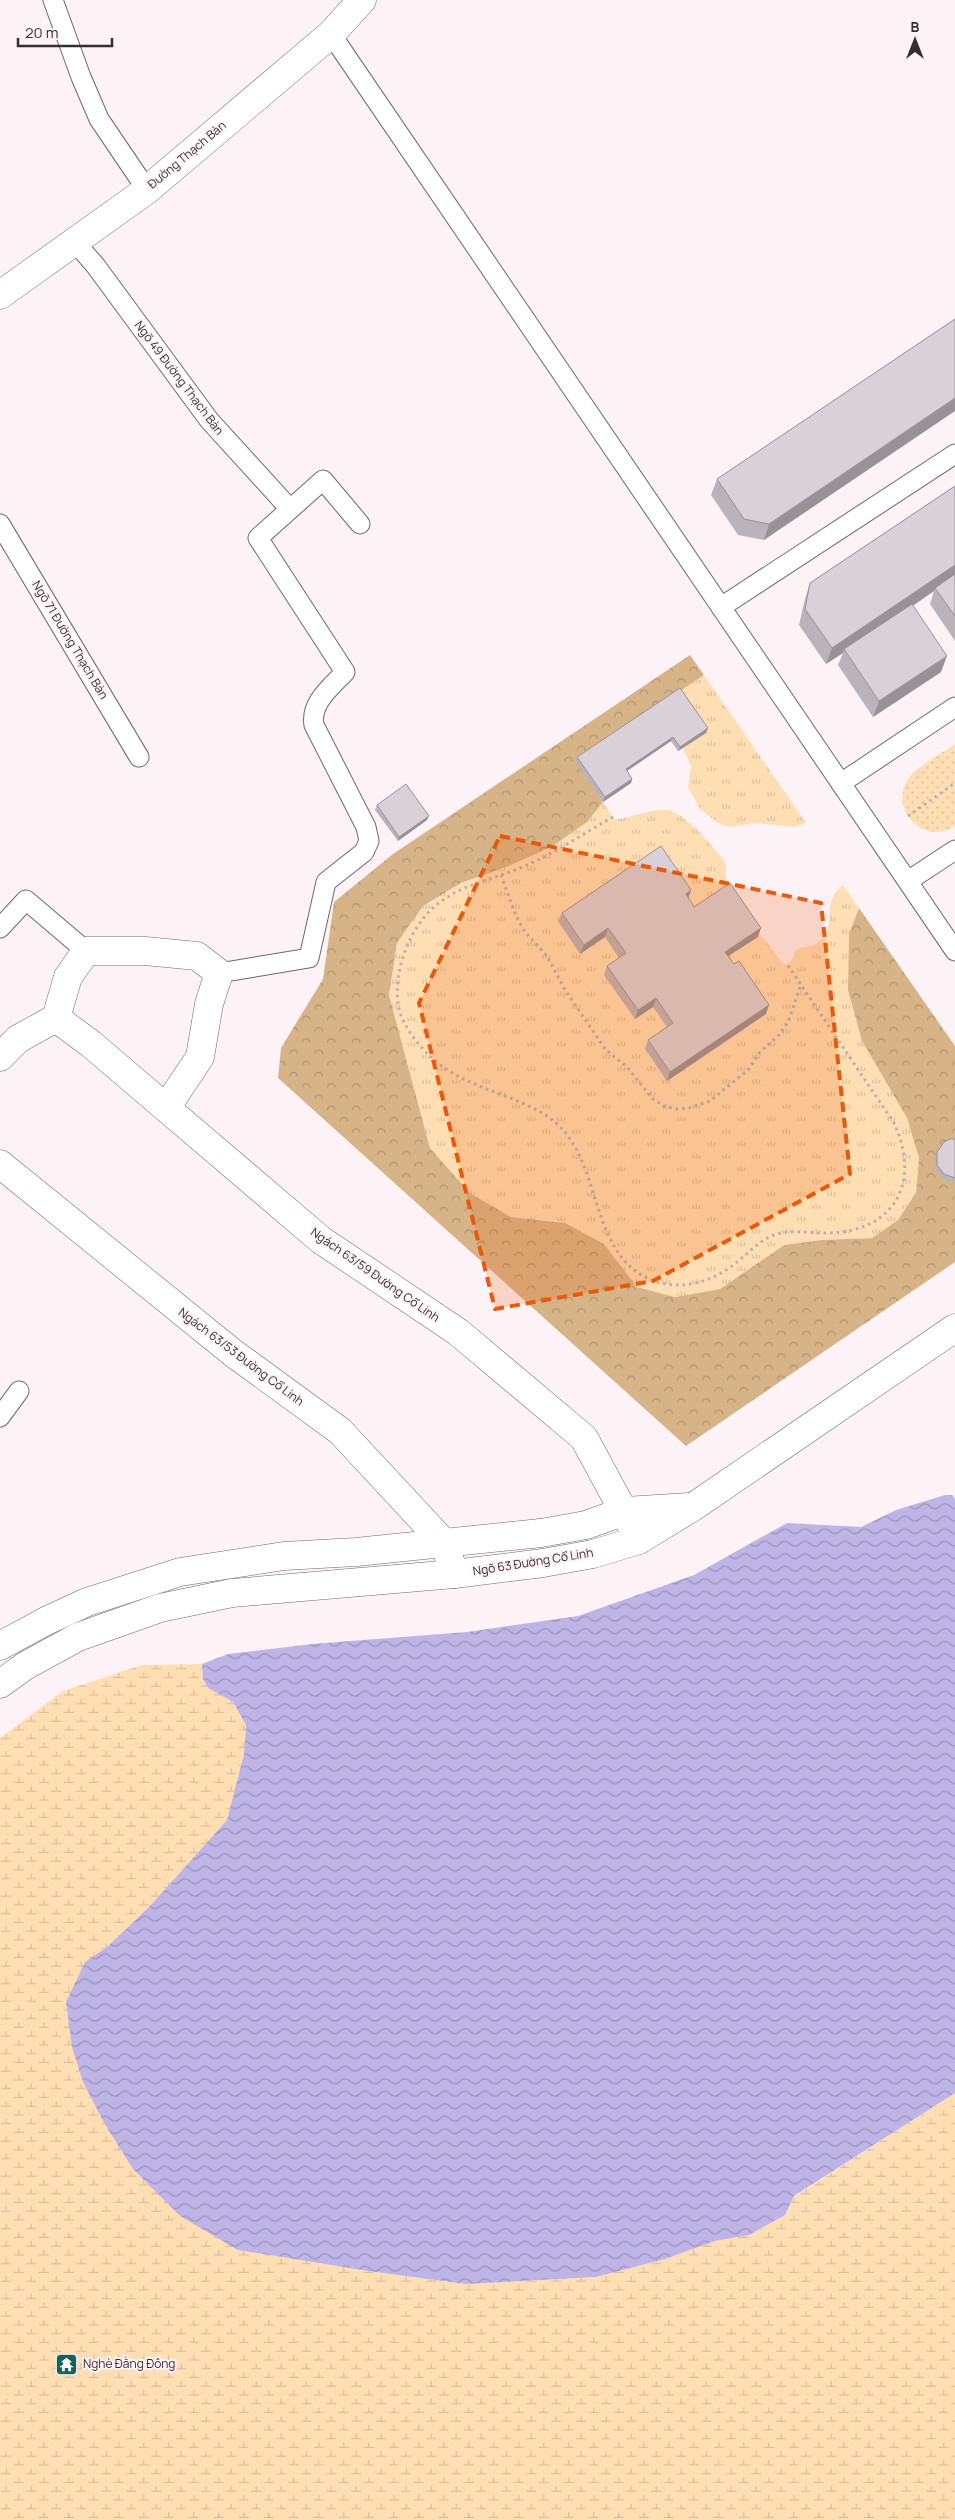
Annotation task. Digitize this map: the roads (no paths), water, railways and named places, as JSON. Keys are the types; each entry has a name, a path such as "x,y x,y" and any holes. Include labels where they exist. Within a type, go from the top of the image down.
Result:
{"street":[{"name":"Đường Thạch Bàn","path":"0,295 147,190 331,34 362,0"},
{"path":"0,1057 18,1039 56,1018 68,977 86,951 145,951 197,956 219,973 209,1004 200,1057 166,1108"},
{"name":"Ngách 63/59 Đường Cổ Linh","path":"56,1018 91,1044 320,1240 458,1332 584,1438 639,1540"},
{"name":"Ngách 63/53 Đường Cổ Linh","path":"0,1164 233,1353 340,1431 445,1544 454,1574"},
{"name":"Ngõ 63 Đường Cổ Linh","path":"0,1684 24,1666 78,1637 124,1619 186,1603 232,1593 454,1574 543,1563 593,1554 639,1540 693,1507 955,1328"},
{"path":"0,1646 46,1621 87,1602 180,1572 284,1556 445,1544 586,1526 625,1511 693,1507"},
{"path":"284,1556 286,1588"},
{"path":"180,1572 186,1603"}],"lane":[{"path":"53,0 81,77 99,119 147,190"},
{"path":"331,34 955,951"},
{"name":"Ngõ 49 Đường Thạch Bàn","path":"74,241 95,265 209,420 290,510"},
{"path":"721,607 955,454"},
{"path":"219,973 309,958 326,882 364,852 369,841 366,827 314,725 312,714 316,704 345,672 258,538 323,480 360,524"},
{"name":"Ngõ 71 Đường Thạch Bàn","path":"0,524 139,756"},
{"path":"841,783 955,707"},
{"path":"908,881 955,850"},
{"path":"0,928 26,900 86,951"},
{"path":"0,1418 19,1391"}],"water":[{"path":"945,1495 952,1495 955,1499 955,2093 794,2196 785,2215 749,2235 715,2241 665,2259 596,2277 466,2284 368,2271 238,2250 180,2216 133,2169 104,2123 83,2082 72,2047 66,2002 85,1962 107,1947 149,1907 227,1820 244,1754 246,1725 233,1702 208,1688 203,1679 202,1664 228,1654 312,1644 467,1632 578,1616 694,1575 787,1523 861,1527 896,1510"}],"place":[{"name":"Nghè Đằng Đông","path":"67,2364"}]}
